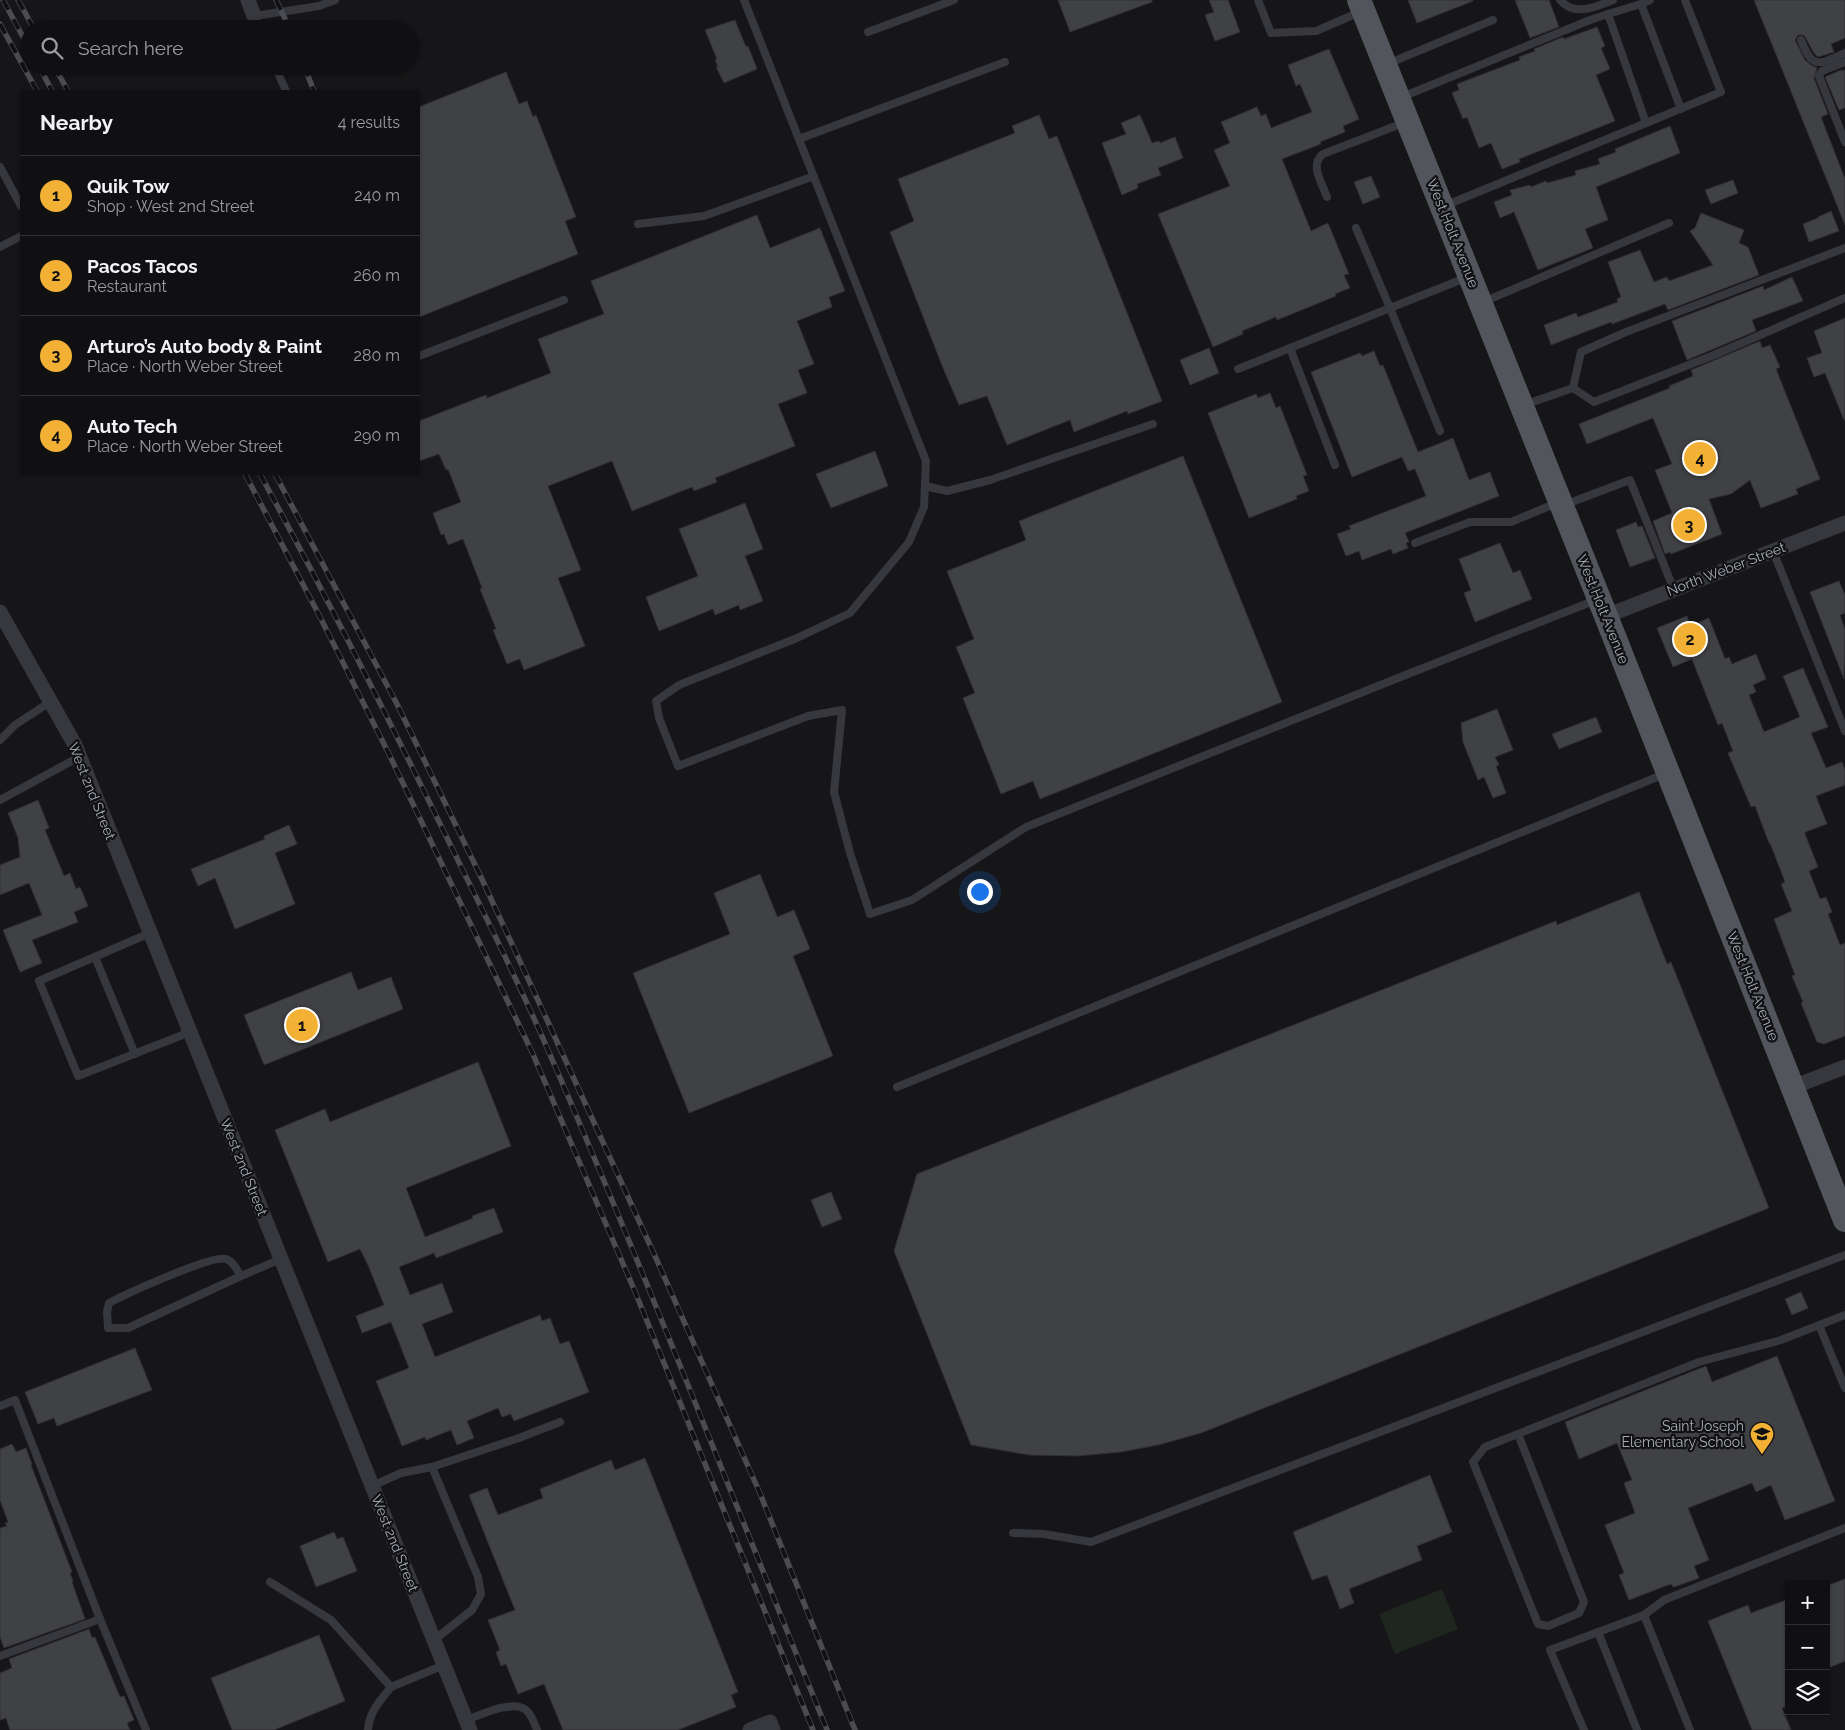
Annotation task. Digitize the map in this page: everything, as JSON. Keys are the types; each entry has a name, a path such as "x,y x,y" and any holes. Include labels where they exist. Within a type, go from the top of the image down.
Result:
{"main road":[{"name":"West Holt Avenue","path":"1361,5 1603,607 1845,1220"}],"street":[{"path":"248,0 256,20"},
{"name":"North Weber Street","path":"1603,607 1674,590 1845,523"},
{"name":"West 2nd Street","path":"0,612 75,745 468,1725"},
{"path":"1793,1087 1845,1067"},
{"path":"750,1730 771,1726"}],"lane":[{"path":"265,20 335,0"},
{"path":"744,0 926,461 924,507 909,542 850,613 797,638 679,685 656,701 659,718 678,766 808,716 842,710 834,792 850,853 870,914 912,900 1026,827 1403,676 1603,607"},
{"path":"868,32 954,0"},
{"path":"1258,0 1271,33 1316,30 1361,5"},
{"path":"1560,0 1571,9 1578,10 1586,10 1613,0"},
{"path":"1398,98 1590,20 1650,0"},
{"path":"1442,207 1721,92 1685,0"},
{"path":"1641,4 1681,109"},
{"path":"1608,14 1646,123"},
{"path":"1385,64 1493,20"},
{"path":"1801,40 1808,57 1814,61 1823,62 1845,53"},
{"path":"799,139 1005,62"},
{"path":"1845,62 1819,73 1845,142"},
{"path":"279,75 286,90"},
{"path":"1327,197 1315,165 1318,158 1323,154 1408,121"},
{"path":"0,166 20,204"},
{"path":"638,224 704,216 814,176"},
{"path":"1481,303 1669,223"},
{"path":"1356,228 1440,431"},
{"path":"0,247 20,237"},
{"path":"1573,388 1581,352 1626,332 1845,248"},
{"path":"1238,369 1470,276"},
{"path":"1573,388 1594,402 1714,355 1845,298"},
{"path":"420,356 564,300"},
{"path":"1290,348 1335,465"},
{"path":"1522,406 1573,388"},
{"path":"925,486 946,491 990,480 1154,424"},
{"path":"1415,543 1470,522 1511,522 1630,480 1674,590"},
{"path":"1773,551 1845,731"},
{"path":"2,737 15,725 50,702"},
{"path":"0,728 2,737"},
{"path":"0,800 79,757"},
{"path":"897,1087 1668,772"},
{"path":"150,933 39,981 78,1076 190,1032"},
{"path":"95,956 135,1054"},
{"path":"1013,1533 1044,1534 1091,1542 1845,1255"},
{"path":"241,1276 232,1262 224,1258 210,1261 141,1287 109,1303 107,1312 108,1328 128,1328 241,1276 281,1260"},
{"path":"1518,1434 1584,1602 1579,1613 1548,1626 1538,1624 1473,1462 1485,1447 1699,1362 1781,1340 1845,1315"},
{"path":"1819,1325 1845,1388"},
{"path":"0,1406 15,1400 100,1620 146,1730"},
{"path":"372,1486 401,1473 432,1467 560,1422"},
{"path":"432,1467 478,1577 481,1594 472,1610 434,1640"},
{"path":"1584,1730 1550,1650 1644,1614 1664,1600 1845,1528"},
{"path":"270,1582 331,1620 391,1687"},
{"path":"1644,1614 1690,1730"},
{"path":"0,1656 100,1620"},
{"path":"1598,1632 1637,1730"},
{"path":"368,1730 372,1712 391,1687 444,1665"},
{"path":"468,1725 508,1706 516,1705 525,1709 533,1718 537,1730"}],"shaded area":[{"path":"1442,1589 1458,1629 1395,1654 1379,1614"}],"building":[{"path":"1058,0 1152,0 1152,2 1070,32"},
{"path":"1209,0 1228,0 1240,32 1215,41 1205,15 1214,12"},
{"path":"1408,0 1473,0 1473,1 1417,23"},
{"path":"1515,0 1549,0 1559,27 1530,38"},
{"path":"1754,0 1845,0 1845,38 1831,44 1834,52 1818,57 1804,35 1798,35 1795,40 1805,60 1817,68 1814,78 1828,114 1821,117 1845,179 1845,225"},
{"path":"735,20 757,69 724,83 716,67 718,67 715,60 717,59 705,30"},
{"path":"1597,27 1605,46 1601,48 1610,69 1596,75 1615,121 1519,159 1520,162 1502,169 1491,143 1479,148 1467,117 1463,119 1452,93 1459,90 1457,84 1520,60 1519,57 1563,37 1564,39"},
{"path":"1329,49 1359,119 1343,126 1345,132 1320,142 1321,144 1282,159 1311,231 1328,223 1349,274 1344,275 1350,288 1335,294 1336,296 1277,320 1276,317 1242,331 1243,334 1213,347 1158,214 1230,186 1214,150 1230,143 1221,122 1257,107 1261,116 1266,114 1271,128 1312,112 1300,84 1296,86 1288,65"},
{"path":"1845,70 1845,108 1839,110 1825,77"},
{"path":"506,72 519,104 527,101 533,117 536,115 576,217 565,221 578,254 420,317 420,107"},
{"path":"1039,115 1049,139 1057,136 1162,401 1128,414 1127,411 1074,432 1070,420 1007,445 987,396 959,405 890,232 914,221 898,179 1015,133 1012,126"},
{"path":"1140,115 1152,143 1159,141 1160,143 1175,137 1183,158 1158,168 1161,175 1137,184 1138,188 1122,195 1102,143 1126,134 1121,123"},
{"path":"1670,126 1680,153 1596,187 1608,220 1585,229 1593,248 1538,270 1514,212 1500,218 1494,202 1512,195 1510,190 1530,185 1531,187 1546,181 1547,183 1576,175 1575,171 1600,164 1598,159 1616,152 1615,149"},
{"path":"1371,176 1380,197 1363,204 1354,182"},
{"path":"1733,180 1738,193 1711,204 1705,190"},
{"path":"1831,211 1839,231 1809,242 1803,224"},
{"path":"1701,213 1744,230 1739,243 1748,247 1759,275 1668,310 1665,304 1551,345 1544,325 1576,313 1578,317 1618,302 1617,299 1621,297 1608,262 1640,250 1654,282 1667,277 1669,281 1713,265 1690,231 1695,228"},
{"path":"757,215 770,248 820,228 845,291 829,297 832,307 797,321 814,364 798,370 807,393 778,404 795,446 715,478 717,482 694,491 692,487 632,511 612,461 548,486 581,570 558,578 585,646 524,670 520,659 507,664 493,630 496,629 463,539 448,545 444,534 441,535 433,513 461,502 448,469 446,470 439,454 420,461 420,421 486,395 487,398 551,373 538,339 604,314 591,281"},
{"path":"1792,277 1803,301 1752,320 1756,331 1687,360 1672,321 1763,286 1764,290"},
{"path":"1845,318 1844,420 1825,373 1814,377 1807,358 1822,353 1814,331"},
{"path":"1760,341 1762,348 1770,345 1780,367 1776,369 1820,479 1796,489 1798,494 1761,508 1750,480 1731,494 1709,499 1722,534 1671,554 1670,552 1665,554 1653,521 1672,513 1655,470 1672,464 1653,418 1587,444 1579,424 1670,388 1669,386 1693,376 1691,370"},
{"path":"1209,348 1219,373 1190,385 1180,360"},
{"path":"1374,351 1380,366 1383,365 1418,452 1453,438 1469,480 1490,472 1499,496 1405,533 1409,542 1406,543 1408,548 1393,554 1391,549 1362,560 1359,551 1346,556 1337,534 1351,529 1349,526 1426,496 1415,469 1408,471 1402,457 1352,477 1311,372 1360,353 1362,356"},
{"path":"1270,393 1276,408 1280,406 1307,475 1303,476 1309,491 1296,496 1297,499 1249,518 1208,413 1256,394 1258,398"},
{"path":"875,451 888,486 831,508 816,474"},
{"path":"1183,456 1282,702 1040,799 1033,781 1001,794 963,698 975,693 956,647 974,639 947,571 1026,540 1019,521"},
{"path":"745,503 763,549 745,556 763,601 740,610 739,605 715,615 713,609 659,631 646,597 698,576 679,529"},
{"path":"1636,522 1638,527 1642,526 1655,558 1630,567 1616,530"},
{"path":"1500,543 1513,573 1520,570 1532,599 1475,622 1464,593 1471,590 1459,559"},
{"path":"1839,581 1845,595 1845,613 1840,615 1845,630 1844,679 1810,592"},
{"path":"1687,616 1690,626 1709,618 1725,659 1729,657 1732,664 1756,654 1766,679 1753,685 1756,692 1749,695 1764,732 1800,717 1783,676 1803,668 1828,727 1811,733 1826,768 1842,762 1845,770 1845,785 1816,796 1827,824 1805,832 1818,867 1809,871 1820,899 1826,897 1832,912 1828,914 1840,945 1845,943 1845,1036 1824,1044 1817,1042 1801,1003 1803,1002 1792,976 1795,975 1774,919 1792,911 1781,884 1785,882 1755,806 1751,807 1728,753 1733,751 1722,723 1718,725 1692,659 1673,667 1657,628"},
{"path":"1497,709 1513,750 1495,757 1499,765 1496,766 1506,793 1493,798 1484,777 1478,780 1463,742 1461,723"},
{"path":"1596,717 1602,732 1559,749 1552,734"},
{"path":"38,800 49,828 45,830 64,876 70,873 76,889 80,887 88,906 74,912 78,922 32,940 42,963 20,972 3,930 42,915 29,883 0,895 0,865 20,857 18,838 8,813"},
{"path":"289,825 297,844 275,853 295,904 235,929 215,878 198,886 191,869 265,839 264,836"},
{"path":"760,874 777,917 794,910 810,949 793,956 833,1056 689,1113 633,973 730,934 714,893"},
{"path":"1639,892 1667,964 1671,962 1769,1208 1201,1433 1158,1445 1121,1452 1077,1456 1029,1455 971,1445 894,1251 917,1174 1556,921 1557,925"},
{"path":"351,972 358,990 391,977 403,1009 264,1065 244,1015"},
{"path":"478,1062 511,1146 406,1188 425,1237 494,1208 503,1232 436,1258 434,1253 399,1267 410,1295 442,1283 453,1312 422,1324 435,1357 540,1315 542,1321 550,1318 560,1344 569,1341 589,1392 514,1421 511,1414 502,1417 498,1408 467,1421 474,1438 457,1445 451,1430 426,1440 425,1437 402,1446 376,1381 409,1368 391,1322 362,1333 356,1316 384,1305 368,1265 360,1249 328,1262 275,1130 325,1109 330,1122"},
{"path":"831,1192 842,1219 822,1227 811,1200"},
{"path":"1801,1292 1808,1308 1792,1315 1785,1299"},
{"path":"135,1348 152,1390 57,1426 54,1418 38,1424 25,1392"},
{"path":"1777,1356 1835,1501 1785,1520 1771,1485 1756,1492 1752,1483 1688,1508 1709,1560 1694,1566 1699,1578 1673,1587 1672,1584 1668,1585 1629,1600 1619,1575 1624,1573 1605,1525 1635,1513 1624,1483 1632,1480 1617,1443 1579,1459 1565,1422 1706,1366 1712,1382"},
{"path":"12,1444 16,1452 26,1448 72,1572 70,1573 72,1582 85,1619 4,1648 0,1637 0,1528 7,1526 5,1523 8,1522 0,1500 0,1449"},
{"path":"645,1458 738,1692 731,1695 736,1707 678,1730 563,1730 544,1684 518,1694 506,1664 501,1666 496,1652 500,1650 488,1620 515,1610 469,1495 487,1488 498,1515 543,1498 540,1489 611,1460 615,1470"},
{"path":"1430,1475 1452,1532 1417,1546 1422,1560 1349,1589 1354,1603 1340,1609 1327,1575 1312,1580 1293,1532"},
{"path":"334,1532 337,1539 343,1537 357,1571 316,1587 300,1546"},
{"path":"1845,1579 1845,1661 1830,1667 1830,1625 1830,1585"},
{"path":"1785,1600 1785,1707 1782,1708 1791,1730 1752,1730 1708,1621 1748,1605 1751,1613"},
{"path":"89,1629 92,1638 95,1637 120,1697 124,1696 134,1720 127,1723 130,1730 10,1730 6,1718 0,1720 0,1673 12,1668 9,1659"},
{"path":"319,1635 345,1701 274,1730 232,1730 211,1678"}],"railway":[{"path":"3,0 20,31"},
{"path":"18,0 29,20"},
{"path":"276,0 286,20"},
{"path":"0,24 20,60"},
{"path":"28,75 36,90"},
{"path":"44,75 51,90"},
{"path":"59,75 67,90"},
{"path":"308,75 314,90"},
{"path":"246,475 388,752 532,1052 636,1294 813,1730"},
{"path":"261,475 404,751 537,1024 655,1304 827,1730"},
{"path":"276,475 397,704 480,875 548,1022 655,1256 759,1491 855,1730"}],"place":[{"name":"Auto Tech","path":"1700,458"},
{"name":"Arturo’s Auto body & Paint","path":"1689,525"},
{"name":"Pacos Tacos","path":"1690,639"},
{"name":"Quik Tow","path":"302,1025"},
{"name":"Saint Joseph Elementary School","path":"1762,1455"}]}
